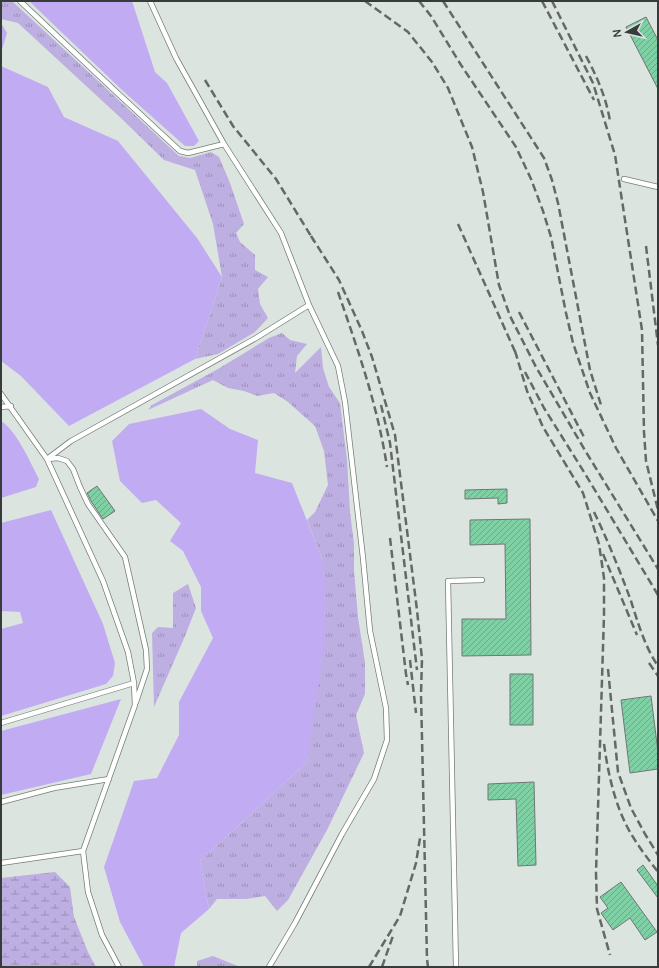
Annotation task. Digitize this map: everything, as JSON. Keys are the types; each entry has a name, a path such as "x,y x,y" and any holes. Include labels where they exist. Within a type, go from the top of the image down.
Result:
{"lane":[{"path":"20,1 180,150 188,153 224,144"},
{"path":"150,1 176,58 224,144 281,233 309,305 338,366 345,402 370,631 386,708 388,740 374,779 342,834 295,923 269,967"},
{"path":"624,179 658,187"},
{"path":"47,459 71,441 256,338 309,305"},
{"path":"1,394 47,459 103,580 128,652 134,684 135,705"},
{"path":"1,407 10,406"},
{"path":"47,459 58,458 67,461 73,469 88,504 125,557 146,650 147,670 84,851 88,892 102,935 119,967"},
{"path":"456,967 448,582 482,580"},
{"path":"1,723 134,684"},
{"path":"1,802 54,788 109,779"},
{"path":"1,863 84,851"}],"green space":[{"path":"1,1 12,1 179,156 190,158 211,152 219,157 230,183 244,224 236,233 240,242 255,255 255,270 268,277 258,289 260,304 268,318 255,332 218,354 195,359 222,277 213,224 195,170 164,160 18,23 1,19"},
{"path":"282,333 290,340 307,344 297,356 295,373 321,347 323,368 329,387 340,403 347,460 358,617 365,663 365,694 356,715 364,753 327,830 288,900 277,911 265,896 246,899 217,899 209,909 200,861 307,762 323,561 307,520 315,512 328,485 324,451 315,426 288,402 274,393 257,396 244,391 228,388 213,380 148,410 152,405 218,369 269,338"},
{"path":"188,584 196,608 154,707 152,633 158,627 173,628 173,593"},
{"path":"55,872 70,887 74,917 88,952 96,967 1,967 1,878"},
{"path":"213,956 240,967 197,967 197,961"}],"shaded area":[{"path":"29,1 132,1 155,72 167,83 199,141 194,146 185,146 122,90"},
{"path":"1,23 7,33 1,53"},
{"path":"1,66 48,87 64,117 118,141 197,238 222,277 195,359 69,426 21,376 1,361"},
{"path":"201,409 230,429 258,440 255,473 292,483 323,561 326,603 324,645 307,762 200,861 209,909 181,933 174,967 144,967 120,922 104,867 134,781 157,778 179,735 179,702 213,638 201,611 201,587 183,551 170,541 181,523 156,500 142,503 120,481 112,441 129,424"},
{"path":"1,421 18,439 39,479 36,487 1,498"},
{"path":"51,510 103,624 115,663 113,676 106,684 1,716 1,629 23,623 20,612 1,611 1,523"},
{"path":"121,699 91,774 1,795 1,731"}],"building":[{"path":"646,17 658,40 658,89 626,27"},
{"path":"97,486 115,511 103,519 87,493"},
{"path":"507,489 507,503 498,504 498,498 465,499 465,490"},
{"path":"530,519 531,655 462,656 462,619 506,619 505,544 470,545 470,520"},
{"path":"510,674 533,674 533,725 510,725"},
{"path":"651,696 658,752 658,769 630,773 621,700"},
{"path":"534,782 536,865 518,866 516,799 488,800 488,784"},
{"path":"643,865 658,886 658,898 637,870"},
{"path":"621,882 657,932 645,940 630,918 613,930 601,913 608,908 600,897"}],"railway":[{"path":"365,1 408,32 432,62 448,88 472,147 483,192 499,285 510,316 536,367 658,569"},
{"path":"419,1 431,16 461,65 516,147 531,179 551,237 573,343 590,393 616,448 658,521"},
{"path":"443,1 544,158 558,203 590,370 601,405"},
{"path":"542,1 594,100"},
{"path":"552,1 593,83 615,155 642,330 646,461 658,510"},
{"path":"586,56 601,87 610,121"},
{"path":"205,80 233,126 276,179 314,241"},
{"path":"458,224 517,356"},
{"path":"311,236 339,280 362,331 372,357 395,435 422,659 421,694 428,967"},
{"path":"646,246 658,345"},
{"path":"338,292 373,401 387,467"},
{"path":"519,312 584,437"},
{"path":"515,351 527,391 543,427 583,493 599,544 604,578 604,615 596,873 597,909 610,955"},
{"path":"525,372 544,408 658,595"},
{"path":"381,405 390,443 417,670"},
{"path":"594,512 618,567 646,643 658,666"},
{"path":"390,538 408,685"},
{"path":"603,554 637,635"},
{"path":"410,660 416,713"},
{"path":"649,663 658,676"},
{"path":"608,669 618,772 631,808 658,855"},
{"path":"604,744 610,778 620,811 633,837 658,872"},
{"path":"369,967 400,916 416,863 420,838"},
{"path":"382,967 394,933"}]}
